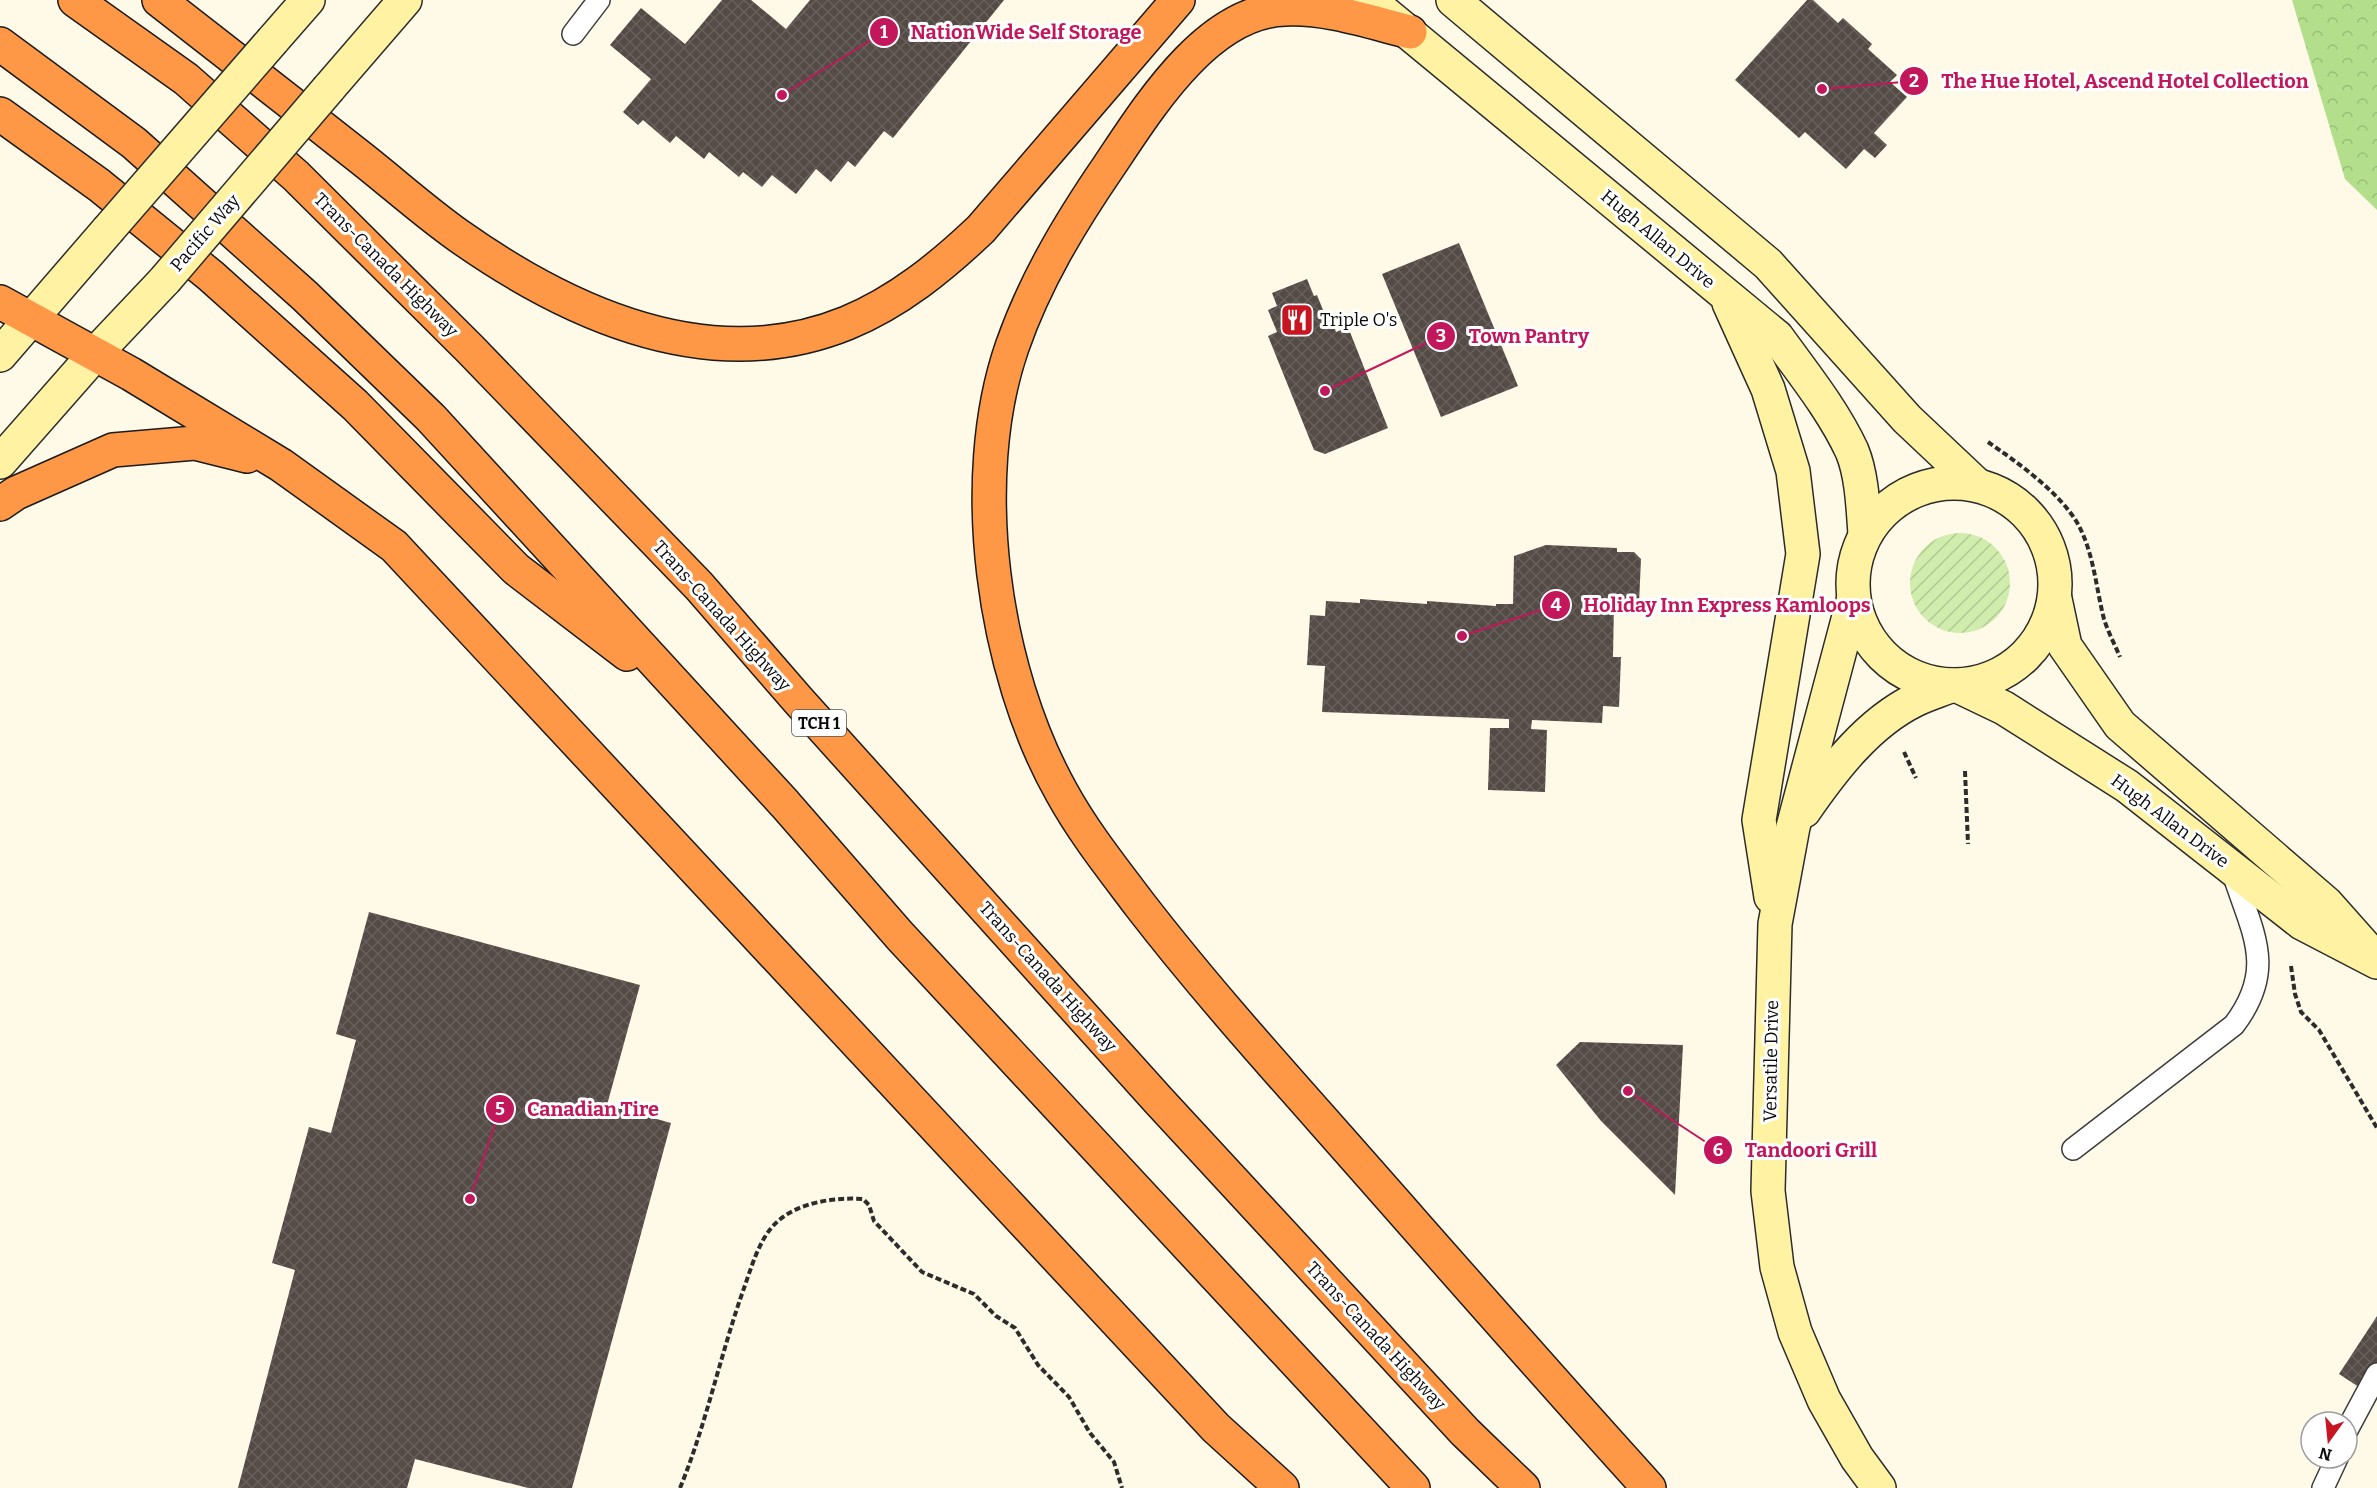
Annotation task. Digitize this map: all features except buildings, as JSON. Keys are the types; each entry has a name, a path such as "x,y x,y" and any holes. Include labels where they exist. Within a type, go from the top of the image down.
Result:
{"highway":[{"name":"Trans-Canada Highway","path":"75,0 186,79 296,176 470,349 699,586 798,700 1159,1101 1457,1424 1523,1488"},
{"path":"159,0 458,235 542,289 630,327 681,340 762,344 812,334 848,323 919,282 947,262 981,230 1178,0"},
{"path":"1131,53 1159,0"},
{"path":"1410,33 1319,12 1282,8 1250,17 1206,40 1170,82 1119,150 1035,286 1010,351 996,409 990,467 995,588 1002,628 1032,732 1061,792 1092,843 1196,978 1649,1488"},
{"path":"0,44 134,143 305,296 431,418 696,706 900,936 1413,1488"},
{"path":"0,114 99,185 211,276 355,405 516,569 696,706"},
{"path":"0,302 94,354 281,465 394,546 1208,1419 1282,1488"},
{"path":"0,504 16,493 113,450 195,443 281,465"}],"main road":[{"path":"0,355 308,0"},
{"name":"Pacific Way","path":"0,462 94,354 165,280 405,0"},
{"name":"Hugh Allan Drive","path":"1370,0 1777,338 1819,394 1852,452 1862,496 1865,534"},
{"path":"1453,0 1768,264 1907,419 1977,485"},
{"path":"1726,296 1768,389 1793,471 1803,554 1758,820 1775,924"},
{"path":"1944,483 1977,485 2005,496 2029,515 2046,540 2055,569 2055,598 2047,625 2032,649 2011,668 1986,680 1956,685 1929,683 1902,671 1879,653 1862,629 1853,601 1853,566 1865,534 1885,508 1913,491 1944,483"},
{"name":"Hugh Allan Drive","path":"2055,598 2065,646 2120,725 2326,903 2377,961"},
{"name":"Versatile Drive","path":"1853,601 1793,826 1775,924 1768,1191 1777,1267 1795,1332 1824,1400 1857,1458 1879,1488"},
{"name":"Hugh Allan Drive","path":"1956,685 2004,708 2127,786 2302,923 2377,961"},
{"name":"Versatile Drive","path":"1793,826 1846,755 1879,725 1913,701 1956,685"}],"lane":[{"path":"573,34 598,0"},
{"path":"2073,1149 2234,1025 2248,1008 2257,987 2257,946 2231,866"},
{"path":"2358,1410 2377,1374"},
{"path":"2323,1488 2331,1470"}],"path":[{"path":"1906,753 1916,778"},
{"path":"1965,771 1968,844"},
{"path":"2289,960 2301,1012 2319,1030 2377,1128"},
{"path":"681,1488 730,1328 750,1269 765,1239 776,1222 786,1216 816,1203 849,1198 863,1199 869,1205 874,1221 922,1272 974,1294 996,1316 1015,1328 1038,1365 1069,1398 1090,1433 1114,1462 1122,1488"}],"green space":[{"path":"2292,0 2377,0 2377,210 2345,179"},
{"path":"1960,533 1979,537 1996,547 2006,564 2010,583 2006,602 1996,619 1979,629 1960,633 1941,629 1924,619 1914,602 1910,583 1914,564 1924,547 1941,537"}],"place":[{"name":"The Hue Hotel, Ascend Hotel Collection","path":"1822,89"},
{"name":"NationWide Self Storage","path":"782,95"},
{"name":"Triple O's","path":"1297,320"},
{"name":"Town Pantry","path":"1325,391"},
{"name":"Holiday Inn Express Kamloops","path":"1462,636"},
{"name":"Tandoori Grill","path":"1628,1091"},
{"name":"Canadian Tire","path":"470,1199"}]}
